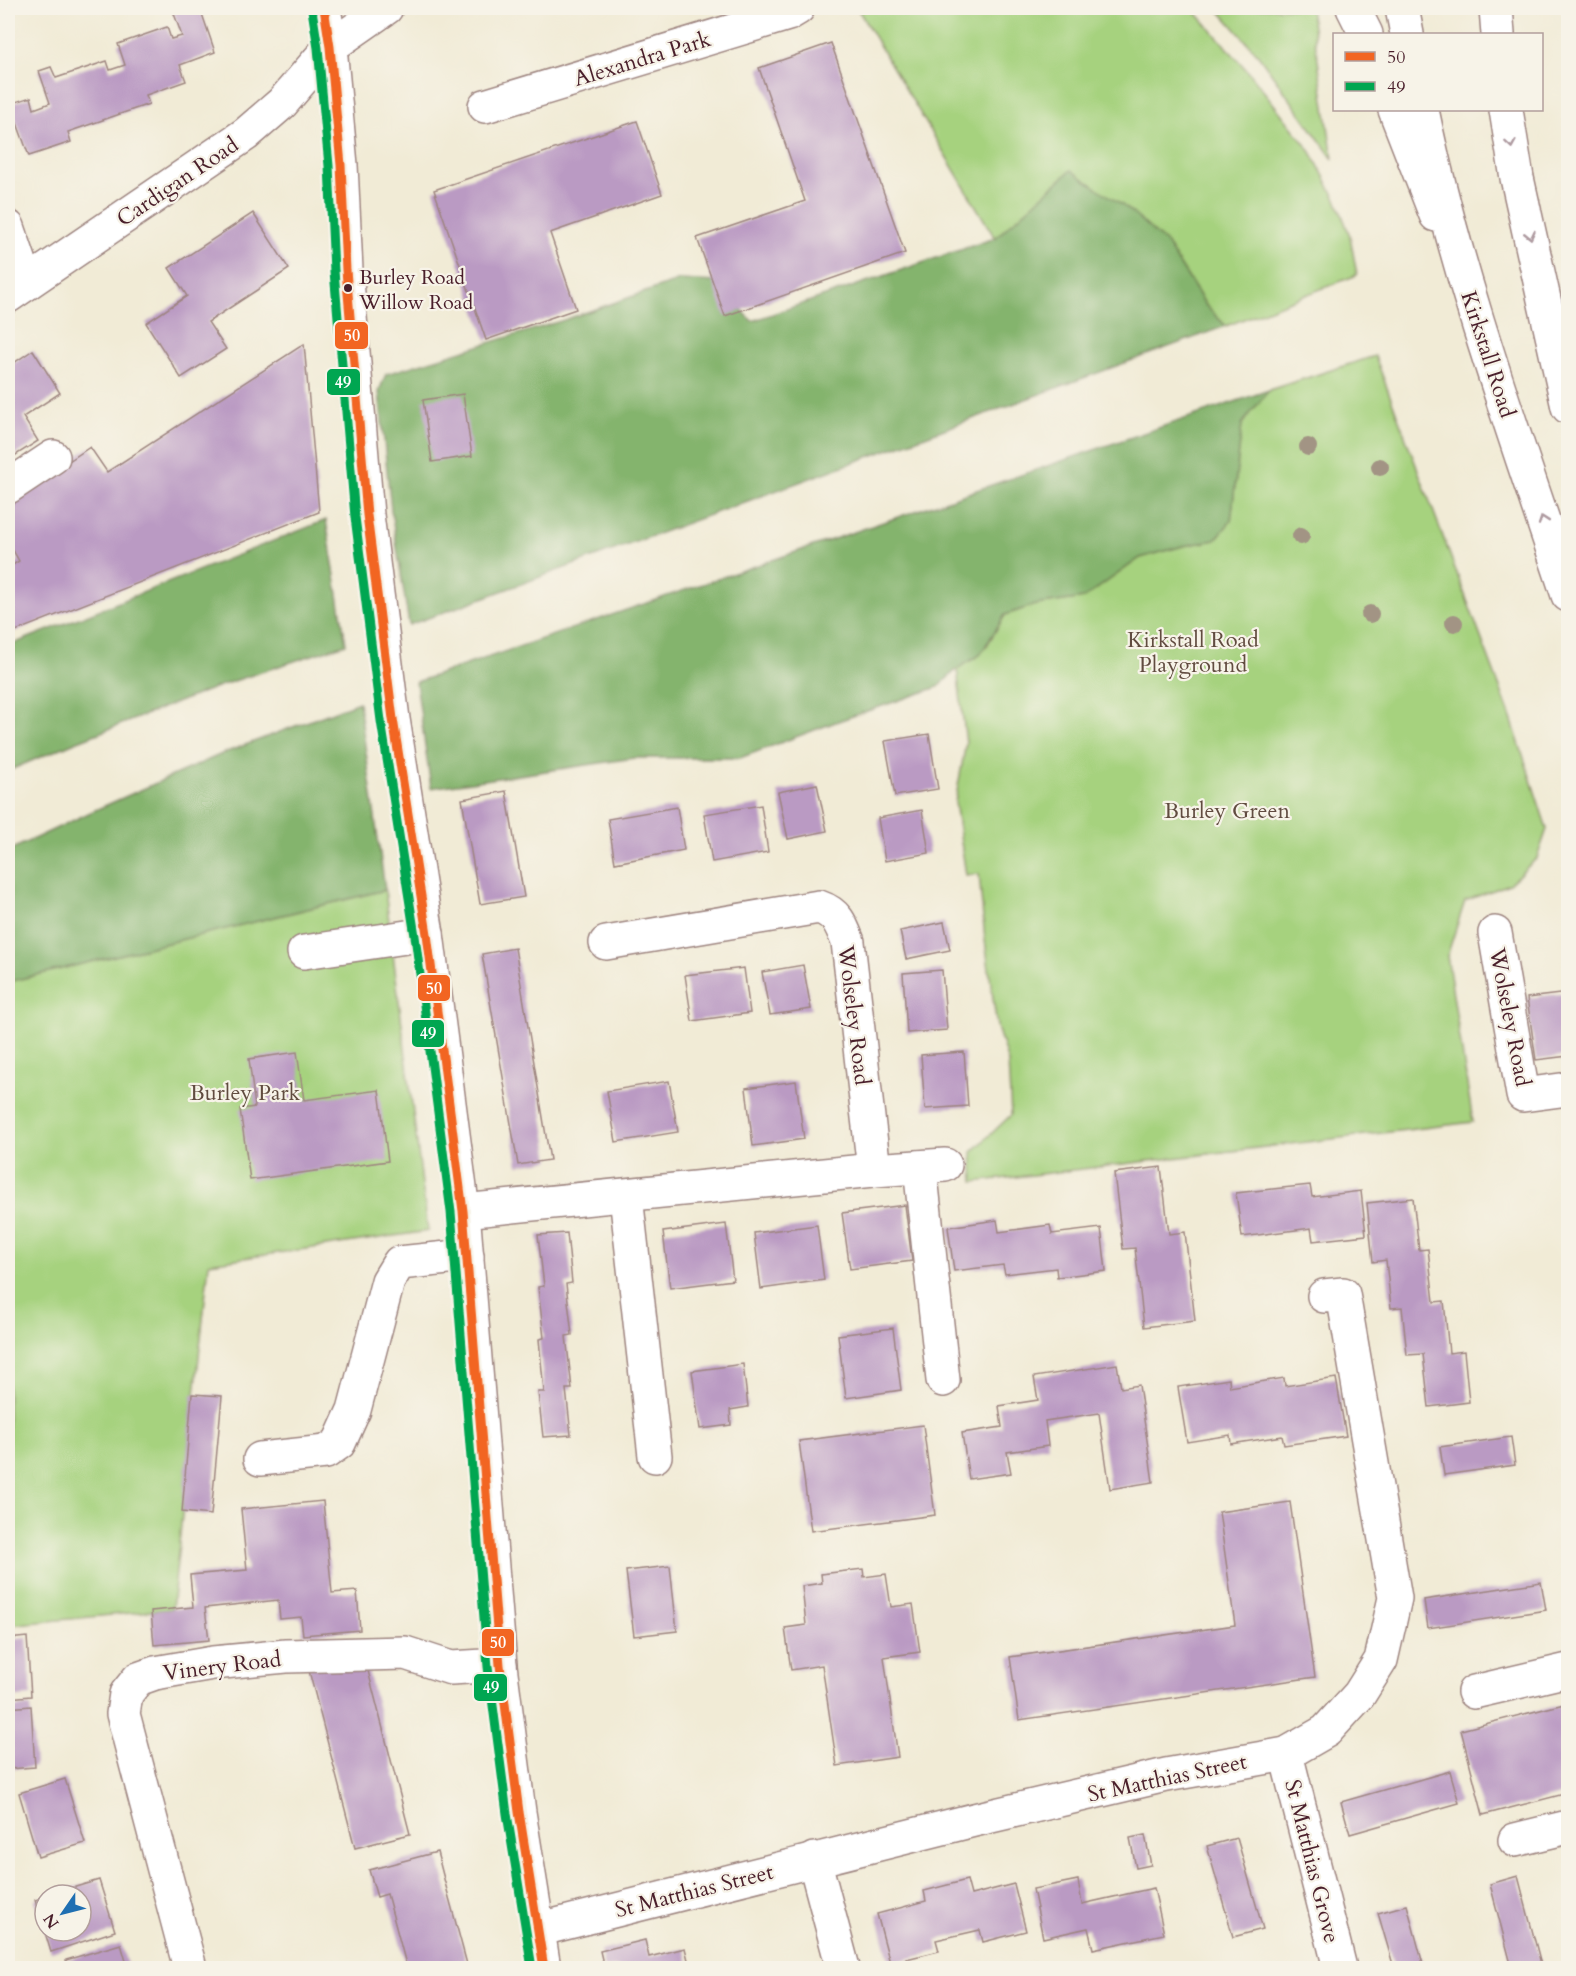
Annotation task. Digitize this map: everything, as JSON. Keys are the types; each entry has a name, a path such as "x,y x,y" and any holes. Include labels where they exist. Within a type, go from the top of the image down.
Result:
{"street":[{"path":"324,8 341,165 346,270 368,515 393,719 427,934 463,1211 500,1665 544,1968"},
{"name":"Cardigan Road","path":"17,289 246,134 282,103 330,47 386,8"},
{"name":"Alexandra Park","path":"485,106 788,14 798,8"},
{"path":"1353,8 1366,33"},
{"path":"1402,8 1407,33"},
{"path":"1496,8 1498,33"},
{"path":"1395,111 1477,323"},
{"name":"Kirkstall Road","path":"1422,111 1477,323 1569,596"},
{"path":"1506,111 1516,178 1563,355 1569,407"},
{"path":"8,227 17,289"},
{"path":"8,487 53,457"},
{"name":"Wolseley Road","path":"606,943 819,907 831,912 842,926 848,942 873,1170"},
{"name":"Wolseley Road","path":"1495,933 1523,1095 1569,1089"},
{"path":"304,952 427,934"},
{"path":"463,1211 933,1166 943,1380"},
{"path":"626,1196 655,1456"},
{"path":"260,1459 326,1452 339,1443 354,1410 388,1281 399,1263 466,1257"},
{"name":"St Matthias Street","path":"537,1930 1166,1775 1286,1754 1326,1731 1359,1695 1381,1660 1395,1598 1343,1294 1324,1296"},
{"name":"Vinery Road","path":"190,1968 123,1714 126,1694 138,1679 155,1673 213,1663 286,1656 405,1653 451,1668 500,1665"},
{"path":"1474,1692 1569,1670"},
{"name":"St Matthias Grove","path":"1286,1754 1340,1968"},
{"path":"1515,1839 1569,1827"},
{"path":"814,1860 843,1968"}],"green space":[{"path":"857,8 1192,8 1252,76 1311,152 1336,199 1350,236 1357,275 1226,326 1207,307 1166,243 1071,171 995,238"},
{"path":"1217,8 1310,8 1333,159 1259,56"},
{"path":"1071,170 1128,209 1166,243 1207,307 1226,326 409,625 391,510 379,391 386,374 561,321 680,280 717,282 752,321 995,238"},
{"name":"Burley Green","path":"1375,356 1509,712 1547,829 1537,858 1509,884 1465,901 1447,956 1473,1122 974,1182 972,1152 1011,1115 1008,1062 997,1027 979,874 966,875 955,802 966,743 957,669 986,647 1005,615 1035,605 1084,598 1140,558 1215,540 1231,521 1242,423 1269,390"},
{"path":"1269,390 1242,424 1231,521 1215,540 1140,558 1084,598 1035,605 1005,615 980,655 957,669 938,687 740,758 634,758 431,788 416,682"},
{"path":"326,520 346,644 222,685 8,771 8,646"},
{"path":"359,702 385,890 8,982 8,851 224,753"},
{"name":"Burley Park","path":"385,890 428,1231 209,1263 172,1609 8,1625 8,982"}],"building":[{"path":"172,8 200,8 215,52 180,65 186,81 146,95 149,104 68,132 71,142 29,156 10,104 31,97 34,109 50,103 39,71 51,67 56,78 107,61 110,70 125,65 118,44 167,27 171,39 182,36"},
{"path":"831,43 905,253 725,316 697,238 805,201 759,68"},
{"path":"637,121 662,194 550,233 576,309 486,340 434,190"},
{"path":"253,213 289,269 208,322 226,349 181,378 146,323 187,296 169,268"},
{"path":"304,344 319,512 8,634 8,568 19,561 8,541 8,502 90,447 107,472"},
{"path":"33,350 60,393 23,417 38,441 8,460 8,367"},
{"path":"463,394 472,456 432,462 423,400"},
{"path":"929,734 938,789 895,796 885,741"},
{"path":"817,784 827,831 788,839 778,792"},
{"path":"506,791 524,897 480,904 462,799"},
{"path":"761,805 768,852 712,862 704,814"},
{"path":"677,807 684,850 615,863 608,819"},
{"path":"922,810 929,853 885,861 878,818"},
{"path":"944,922 950,950 906,959 900,931"},
{"path":"515,948 550,1160 518,1165 482,954"},
{"path":"803,965 811,1009 770,1015 762,972"},
{"path":"744,968 750,1013 692,1021 685,975"},
{"path":"942,970 947,1030 907,1033 903,973"},
{"path":"1568,993 1568,1056 1536,1060 1527,998"},
{"path":"297,1052 304,1100 379,1090 388,1161 250,1180 240,1109 255,1107 249,1059"},
{"path":"964,1052 968,1106 925,1109 921,1055"},
{"path":"669,1081 678,1132 616,1142 607,1091"},
{"path":"796,1081 804,1139 753,1146 746,1088"},
{"path":"1161,1167 1169,1234 1185,1232 1195,1321 1144,1327 1135,1248 1123,1249 1114,1173"},
{"path":"1310,1185 1312,1197 1361,1191 1366,1235 1313,1241 1311,1228 1242,1237 1236,1193"},
{"path":"1413,1198 1419,1250 1428,1249 1434,1302 1444,1301 1449,1353 1464,1351 1469,1402 1429,1407 1423,1354 1407,1355 1402,1307 1391,1308 1386,1260 1373,1262 1367,1203"},
{"path":"905,1205 912,1261 850,1269 842,1213"},
{"path":"997,1220 999,1232 1050,1225 1052,1234 1101,1228 1106,1271 1057,1277 1056,1268 1005,1274 1003,1265 954,1271 948,1227"},
{"path":"726,1224 733,1280 670,1288 663,1232"},
{"path":"817,1225 824,1280 761,1289 754,1233"},
{"path":"567,1233 572,1283 566,1284 572,1335 566,1336 572,1389 566,1389 571,1435 543,1437 538,1392 544,1392 539,1339 544,1338 538,1287 544,1286 538,1235"},
{"path":"893,1328 901,1390 846,1398 838,1335"},
{"path":"743,1364 748,1407 730,1410 731,1425 700,1429 692,1371"},
{"path":"1117,1364 1121,1388 1139,1385 1153,1482 1110,1489 1099,1413 1045,1421 1048,1446 1007,1452 1011,1473 969,1479 962,1433 1002,1427 999,1406 1038,1400 1034,1377"},
{"path":"1284,1378 1285,1386 1336,1378 1346,1436 1284,1445 1282,1436 1231,1444 1230,1435 1187,1442 1178,1387 1229,1379 1230,1387"},
{"path":"192,1394 222,1396 211,1515 182,1512"},
{"path":"923,1425 935,1515 811,1531 799,1441"},
{"path":"1511,1437 1515,1465 1444,1475 1440,1447"},
{"path":"323,1501 332,1593 357,1591 360,1630 303,1635 301,1617 280,1619 278,1600 205,1608 209,1640 154,1645 151,1611 193,1607 190,1575 247,1570 241,1509"},
{"path":"1290,1502 1315,1677 1019,1720 1010,1657 1235,1625 1219,1512"},
{"path":"670,1566 677,1631 634,1636 626,1571"},
{"path":"863,1569 864,1577 886,1574 891,1607 913,1604 920,1652 884,1657 898,1757 837,1766 822,1665 791,1670 785,1628 806,1625 802,1586 822,1583 821,1574"},
{"path":"1541,1582 1546,1610 1428,1628 1424,1600"},
{"path":"27,1637 31,1696 8,1698 8,1639"},
{"path":"366,1663 410,1834 355,1848 308,1667"},
{"path":"1568,1703 1568,1793 1483,1815 1461,1730"},
{"path":"31,1706 35,1767 8,1769 8,1708"},
{"path":"1450,1771 1459,1803 1350,1834 1341,1802"},
{"path":"65,1779 85,1843 38,1857 19,1793"},
{"path":"1145,1835 1151,1865 1136,1868 1130,1838"},
{"path":"1237,1838 1263,1929 1233,1937 1207,1846"},
{"path":"437,1852 468,1968 407,1968 387,1894 377,1897 369,1870"},
{"path":"1518,1876 1542,1968 1512,1968 1490,1884"},
{"path":"99,1880 115,1931 93,1938 93,1883 89,1883"},
{"path":"967,1880 971,1895 1014,1884 1026,1931 983,1942 980,1930 936,1940 939,1951 890,1963 877,1914 926,1901 924,1891"},
{"path":"1078,1880 1082,1904 1154,1888 1164,1934 1093,1949 1088,1928 1043,1938 1033,1889"},
{"path":"1407,1905 1424,1968 1394,1968 1378,1913"},
{"path":"645,1940 649,1957 685,1948 690,1968 604,1968 600,1951"},
{"path":"48,1943 78,1943 51,1952"},
{"path":"121,1944 128,1968 68,1968 66,1960"}],"transit line":[{"name":"50","path":"324,8 341,165 346,270 367,515 393,719 427,934 463,1211 500,1665 519,1812 544,1968"},
{"name":"49","path":"312,10 318,48 329,166 334,271 355,517 381,721 415,936 451,1212 488,1667 507,1814 532,1968"}],"place":[{"name":"Burley Road Willow Road","path":"348,288"}],"park label":[{"name":"Kirkstall Road Playground","path":"1193,652"}]}
